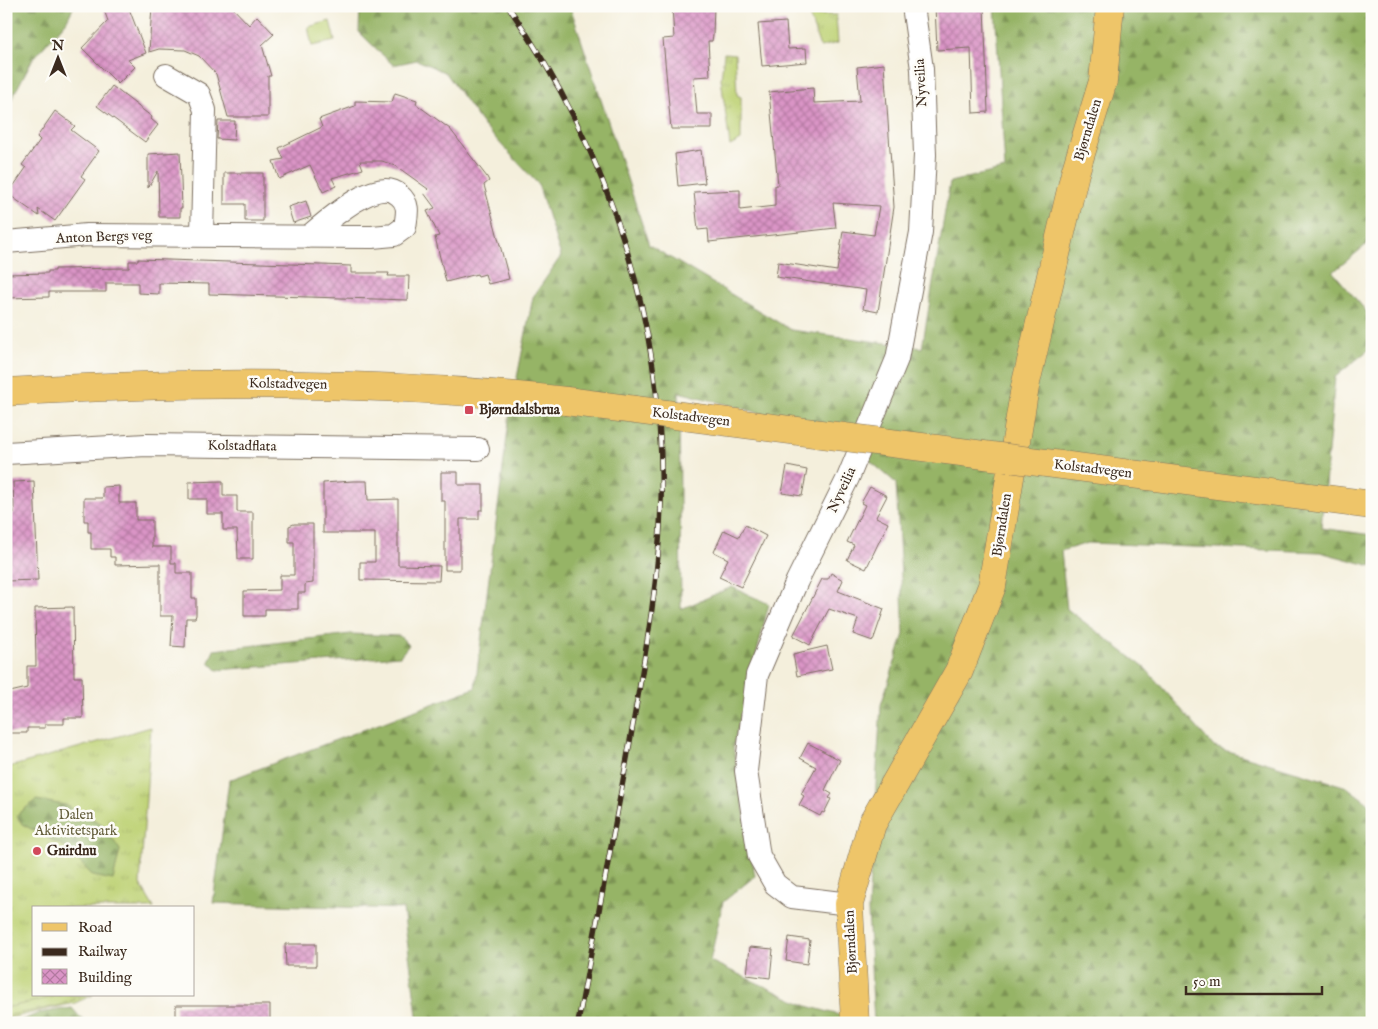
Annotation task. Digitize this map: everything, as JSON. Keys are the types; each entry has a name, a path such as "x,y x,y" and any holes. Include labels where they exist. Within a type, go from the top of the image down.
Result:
{"main road":[{"name":"Bjørndalen","path":"855,1023 849,904 872,824 959,671 992,586 1025,387 1075,173 1103,81 1110,6"},
{"name":"Kolstadvegen","path":"6,392 160,384 272,383 456,390 566,401 1372,505"}],"street":[{"name":"Nyveilia","path":"849,904 792,897 775,884 759,856 746,771 757,675 797,581 848,478 897,359 921,232 924,165 922,69 913,6"},
{"path":"166,75 199,94 205,110 202,234"},
{"name":"Anton Bergs veg","path":"6,242 87,235 202,234 308,237"},
{"name":"Kolstadflata","path":"6,453 146,445 478,449"}],"green space":[{"path":"6,6 74,6 66,22 32,60 6,110"},
{"path":"360,6 570,6 649,245 791,330 922,348 950,182 1005,169 995,6 1372,6 1372,240 1333,272 1372,318 1372,347 1335,377 1321,528 1372,535 1372,566 1320,552 1088,543 1061,551 1067,609 1145,668 1214,747 1347,787 1372,806 1372,1023 874,1023 868,910 881,705 904,634 896,483 837,433 679,392 681,609 732,587 769,604 733,746 755,876 723,902 710,961 807,1006 868,1023 418,1023 403,909 213,903 229,780 475,688 510,413 533,297 561,256 538,184 484,126 446,73 417,60 393,65 359,32"},
{"path":"809,15 836,15 838,43 820,47"},
{"path":"330,21 335,41 312,46 308,27"},
{"path":"724,53 735,54 737,95 741,97 741,140 730,146 721,79"},
{"path":"351,634 400,636 409,645 400,656 217,670 209,662 214,650"},
{"name":"Dalen Aktivitetspark","path":"151,727 140,884 153,906 32,906 32,996 91,996 75,1003 6,1019 6,768"},
{"path":"36,800 65,805 102,824 120,850 113,880 93,876 67,848 22,824 17,815"},
{"path":"57,996 83,996 57,1006 6,1016 6,1008"},
{"path":"72,1008 85,1023 16,1023 39,1013"}],"building":[{"path":"113,6 128,6 146,53 128,60 135,67 118,84 82,48 108,21 104,10"},
{"path":"152,6 231,6 249,25 257,16 274,34 262,45 271,76 268,76 268,117 228,117 216,74 199,56 185,50 159,49 149,52"},
{"path":"672,6 714,6 712,41 708,41 710,76 694,77 697,114 712,114 712,129 671,129 663,39 674,38"},
{"path":"935,6 984,6 988,112 973,113 971,48 937,50"},
{"path":"786,22 788,49 806,48 807,62 762,66 758,24"},
{"path":"884,64 894,207 878,312 863,309 866,290 776,277 778,262 837,271 843,231 874,235 879,206 833,203 836,228 709,242 708,229 698,230 694,192 740,190 740,210 775,206 775,185 778,185 769,92 813,88 814,103 860,101 857,67"},
{"path":"112,86 152,117 151,119 158,125 145,142 97,106"},
{"path":"395,93 417,100 416,104 450,129 487,177 489,181 484,185 509,279 488,284 485,274 478,276 477,274 446,282 435,237 439,236 427,211 435,208 424,193 428,189 396,166 382,161 360,161 363,169 332,178 336,186 323,192 310,165 279,179 273,161 284,159 279,148 322,127 319,119 355,106 355,101 392,102"},
{"path":"55,111 75,126 71,130 99,151 81,176 85,179 55,221 38,209 39,216 8,194 26,168 22,165 40,140 37,137"},
{"path":"218,121 235,121 234,140 217,139"},
{"path":"701,150 705,183 678,186 675,154"},
{"path":"180,152 182,208 180,208 180,217 159,217 158,171 148,188 148,154"},
{"path":"224,173 263,173 263,221 245,221 245,204 224,204"},
{"path":"306,201 311,217 293,223 288,207"},
{"path":"138,259 351,266 351,273 389,273 388,276 409,276 408,300 209,294 209,284 159,283 159,294 138,293 138,283 106,283 106,292 49,292 49,297 6,298 6,274 48,273 48,271 55,271 55,269 129,268 129,261 138,261"},
{"path":"787,466 807,470 802,496 782,493"},
{"path":"441,472 458,472 458,485 483,485 483,510 479,510 479,519 460,519 460,570 445,570 445,501 441,501"},
{"path":"34,481 38,580 6,581 6,513 14,513 13,482"},
{"path":"223,481 223,496 237,496 237,512 253,512 253,559 238,559 237,530 223,530 223,514 207,514 207,499 189,499 189,482"},
{"path":"367,481 368,500 398,499 398,565 440,566 439,581 360,580 360,562 375,562 375,533 323,533 323,483"},
{"path":"119,486 119,503 136,503 136,520 152,520 152,547 171,547 171,563 176,563 176,573 192,573 192,598 196,598 196,615 195,618 186,618 185,647 171,646 173,616 160,616 160,564 115,565 115,557 110,557 110,549 91,549 91,532 88,532 88,521 84,521 84,498 103,498 103,487"},
{"path":"870,487 887,496 876,517 888,523 866,569 847,560 854,545 847,542 865,505 861,503"},
{"path":"294,524 313,524 313,583 305,584 305,593 298,593 298,609 265,609 265,616 244,616 244,591 280,590 280,575 294,575 294,542 289,542 289,526"},
{"path":"745,525 766,536 741,587 719,577 728,559 714,552 724,530 739,537"},
{"path":"831,573 843,580 838,591 884,609 873,641 853,634 858,619 829,609 810,645 793,636 822,579 828,579"},
{"path":"73,607 74,677 82,677 83,718 64,718 64,724 45,724 45,728 27,728 27,733 6,733 6,693 27,688 27,666 36,666 35,608"},
{"path":"827,646 832,669 797,676 793,654"},
{"path":"808,743 840,760 825,790 832,794 829,798 831,799 824,813 822,812 820,816 799,805 804,796 801,794 816,767 800,758"},
{"path":"789,937 810,940 807,964 786,961"},
{"path":"285,944 316,944 316,966 286,966"},
{"path":"750,947 773,949 770,978 747,975"},
{"path":"176,1005 270,1005 270,1023 176,1023"}],"railway":[{"path":"508,6 544,62 576,121 603,181 625,243 642,307 654,371 660,437 660,533 651,618 626,767 578,1023"}],"place":[{"name":"Bjørndalsbrua","path":"469,410"},
{"name":"Gnirdnu","path":"37,851"}]}
